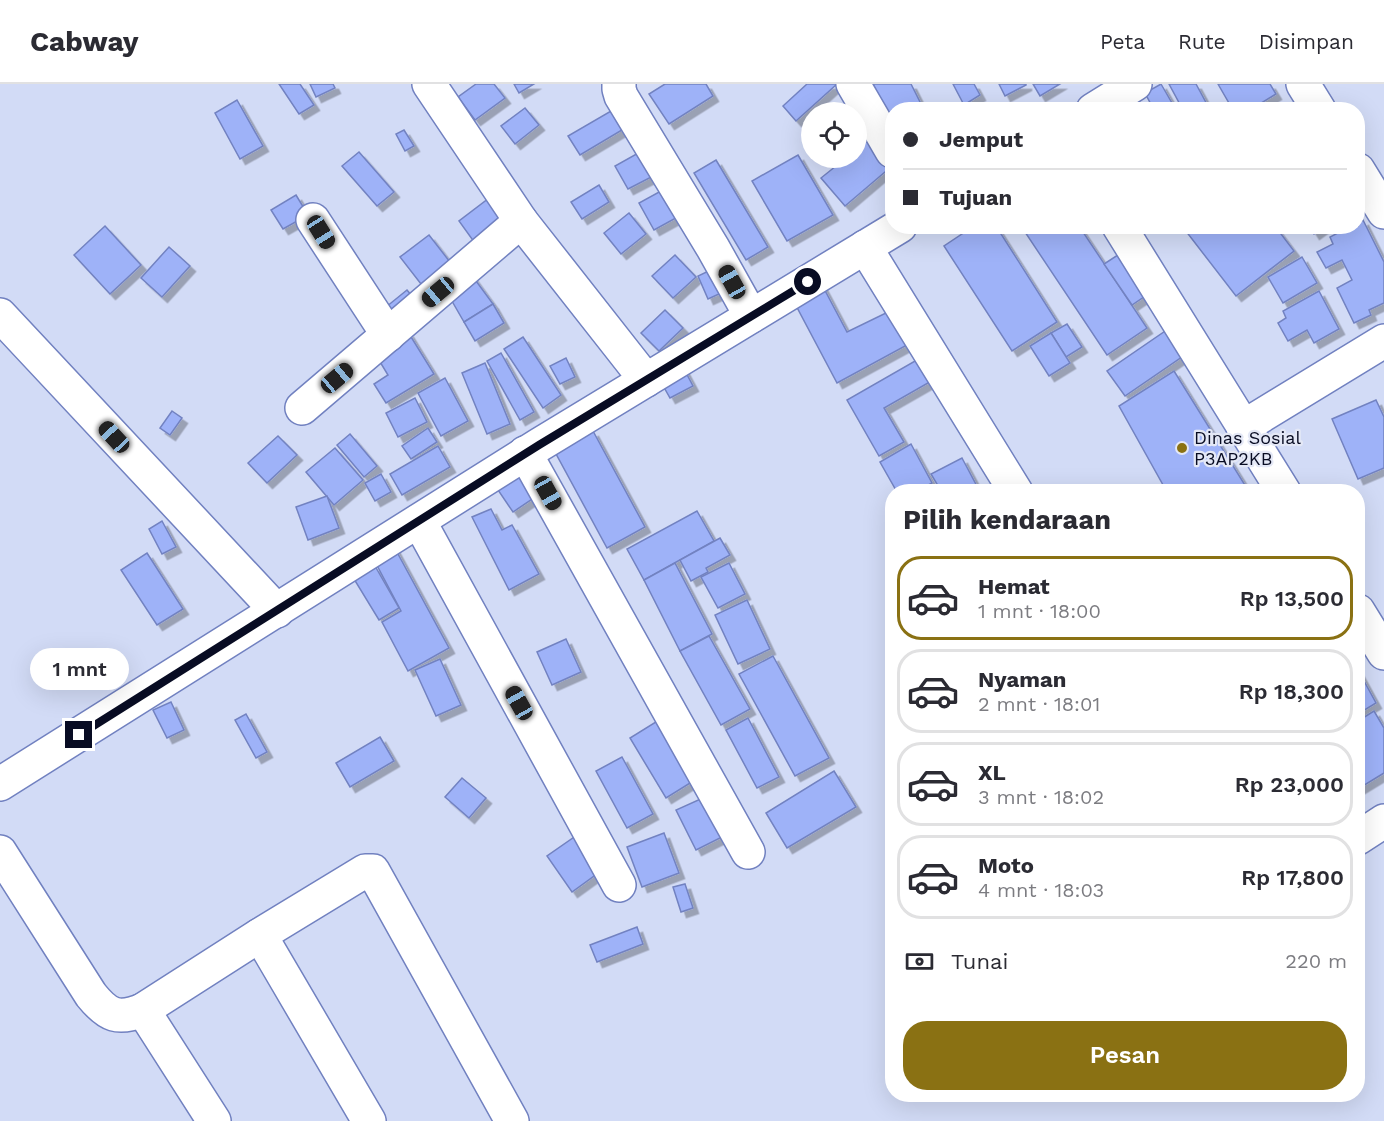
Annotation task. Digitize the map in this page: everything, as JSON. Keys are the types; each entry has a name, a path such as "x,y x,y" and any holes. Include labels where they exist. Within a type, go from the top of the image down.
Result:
{"street":[{"path":"429,84 521,221 646,380"},
{"path":"620,84 621,96 713,248 751,316"},
{"path":"853,84 885,140"},
{"path":"1106,102 1135,84"},
{"path":"1303,84 1314,102"},
{"path":"1365,181 1384,212"},
{"path":"313,220 388,335"},
{"path":"302,408 521,221"},
{"path":"0,784 525,453 887,234"},
{"path":"1124,234 1279,484"},
{"path":"865,247 1011,484"},
{"path":"0,315 277,611"},
{"path":"1243,426 1384,341"},
{"path":"525,453 748,852"},
{"path":"419,521 619,885"},
{"path":"1365,622 1384,653"},
{"path":"1365,833 1384,822"},
{"path":"0,852 102,1009 115,1015 129,1016 143,1010 366,871 373,871 512,1121"},
{"path":"260,935 369,1121"},
{"path":"143,1010 214,1121"}],"building":[{"path":"279,84 300,84 314,105 299,114"},
{"path":"310,84 333,84 335,88 316,97"},
{"path":"476,84 494,84 505,98 475,120 458,97"},
{"path":"514,84 534,84 519,93"},
{"path":"665,84 706,84 713,96 669,124 649,94"},
{"path":"807,84 837,84 817,102 801,102 801,116 796,121 783,106"},
{"path":"873,84 911,84 920,102 885,102 885,108"},
{"path":"953,84 974,84 980,95 969,102 962,102"},
{"path":"999,84 1026,84 1026,85 1005,96"},
{"path":"1033,84 1060,84 1040,96"},
{"path":"1161,84 1171,102 1150,102 1145,93"},
{"path":"1169,84 1196,84 1206,102 1179,102"},
{"path":"1218,84 1270,84 1276,94 1263,102 1228,102"},
{"path":"237,100 263,146 240,159 215,113"},
{"path":"525,108 539,125 515,144 501,126"},
{"path":"611,111 622,130 580,155 568,136"},
{"path":"404,130 414,146 405,151 396,134"},
{"path":"869,138 885,157 885,172 845,206 821,178 834,168 867,168 867,140"},
{"path":"649,147 663,171 628,189 615,166"},
{"path":"359,152 394,192 377,206 342,166"},
{"path":"798,155 801,168 806,168 833,215 787,241 752,181"},
{"path":"716,160 768,247 746,260 694,173"},
{"path":"599,185 609,202 582,219 571,202"},
{"path":"670,186 685,213 654,230 639,203"},
{"path":"497,192 516,217 477,246 459,221"},
{"path":"296,195 308,215 283,229 271,210"},
{"path":"629,213 646,234 621,254 604,233"},
{"path":"1365,224 1384,262 1384,303 1369,310 1371,315 1354,323 1337,288 1352,280 1342,260 1326,268 1317,252 1333,244 1330,237 1336,234 1365,234"},
{"path":"105,226 141,265 110,294 74,255"},
{"path":"962,234 1001,234 1057,322 1012,351 944,246"},
{"path":"1026,234 1084,234 1147,328 1107,355"},
{"path":"1188,234 1281,234 1294,251 1236,296"},
{"path":"429,235 450,262 421,284 400,257"},
{"path":"169,247 190,266 162,297 141,278"},
{"path":"1127,249 1154,290 1132,305 1104,264"},
{"path":"675,255 696,277 673,298 652,276"},
{"path":"1302,257 1317,283 1283,303 1268,277"},
{"path":"719,266 730,289 708,299 698,276"},
{"path":"468,270 493,304 464,322 445,289"},
{"path":"821,283 847,332 890,311 907,345 837,383 792,298"},
{"path":"407,290 416,301 395,318 386,307"},
{"path":"1319,291 1339,329 1314,343 1307,330 1288,341 1278,323 1286,318 1283,311"},
{"path":"493,304 504,323 475,341 464,322"},
{"path":"665,310 683,328 659,351 641,333"},
{"path":"1067,324 1082,347 1066,357 1051,333"},
{"path":"1174,325 1192,350 1125,396 1107,371"},
{"path":"408,332 434,374 386,403 374,384 388,375 374,352"},
{"path":"1051,333 1070,363 1049,376 1030,346"},
{"path":"523,337 561,395 543,408 504,349"},
{"path":"501,353 534,412 520,420 487,361"},
{"path":"922,357 935,379 884,408 904,442 879,456 847,400"},
{"path":"566,358 575,377 560,384 550,366"},
{"path":"485,363 510,424 487,434 462,373"},
{"path":"684,369 693,386 670,398 661,382"},
{"name":"Dinas Sosial P3AP2KB","path":"1174,371 1244,484 1163,484 1119,406"},
{"path":"445,378 468,421 441,436 418,393"},
{"path":"415,398 427,422 398,437 386,413"},
{"path":"1376,400 1384,417 1384,468 1358,479 1332,419"},
{"path":"172,411 182,418 170,435 160,428"},
{"path":"428,428 437,442 411,459 402,446"},
{"path":"593,431 645,527 607,548 555,452"},
{"path":"350,434 377,466 364,477 337,445"},
{"path":"278,436 297,455 267,483 248,463"},
{"path":"911,444 932,483 892,484 880,462"},
{"path":"438,446 450,467 402,495 390,474"},
{"path":"335,448 363,480 334,505 306,472"},
{"path":"962,458 976,484 937,484 931,474"},
{"path":"523,473 538,495 513,512 498,490"},
{"path":"381,474 391,492 375,501 365,483"},
{"path":"327,496 339,528 308,540 296,507"},
{"path":"491,509 502,530 512,525 539,574 509,590 472,517"},
{"path":"697,511 714,541 644,580 627,549"},
{"path":"162,521 176,547 162,554 149,529"},
{"path":"720,538 730,555 706,568 708,572 691,581 680,560"},
{"path":"392,543 449,648 408,671 382,622 401,611 371,554"},
{"path":"147,553 183,609 157,625 121,570"},
{"path":"675,563 712,634 680,651 644,580"},
{"path":"729,563 745,594 718,608 701,577"},
{"path":"375,566 399,608 379,620 354,579"},
{"path":"747,600 770,649 738,664 715,615"},
{"path":"709,636 750,709 721,725 680,651"},
{"path":"566,639 581,672 552,685 537,652"},
{"path":"773,656 829,758 795,776 739,674"},
{"path":"440,659 461,705 436,716 415,670"},
{"path":"1365,683 1376,703 1365,710"},
{"path":"171,702 184,730 167,738 153,710"},
{"path":"1374,711 1384,728 1384,773 1365,785 1365,717"},
{"path":"246,714 267,752 256,758 235,720"},
{"path":"748,718 779,777 757,788 726,730"},
{"path":"659,720 695,780 666,798 630,738"},
{"path":"380,737 394,761 350,787 336,763"},
{"path":"622,757 653,814 627,828 596,771"},
{"path":"834,771 856,807 787,848 766,813"},
{"path":"462,778 486,798 469,818 445,797"},
{"path":"705,797 724,836 696,850 676,810"},
{"path":"580,833 605,868 572,892 547,856"},
{"path":"664,833 679,873 642,887 627,847"},
{"path":"685,884 693,908 681,912 673,887"},
{"path":"637,927 643,944 597,962 590,945"}],"place":[{"name":"Dinas Sosial P3AP2KB","path":"1182,448"}],"route":[{"path":"79,735 539,445 808,282"}]}
